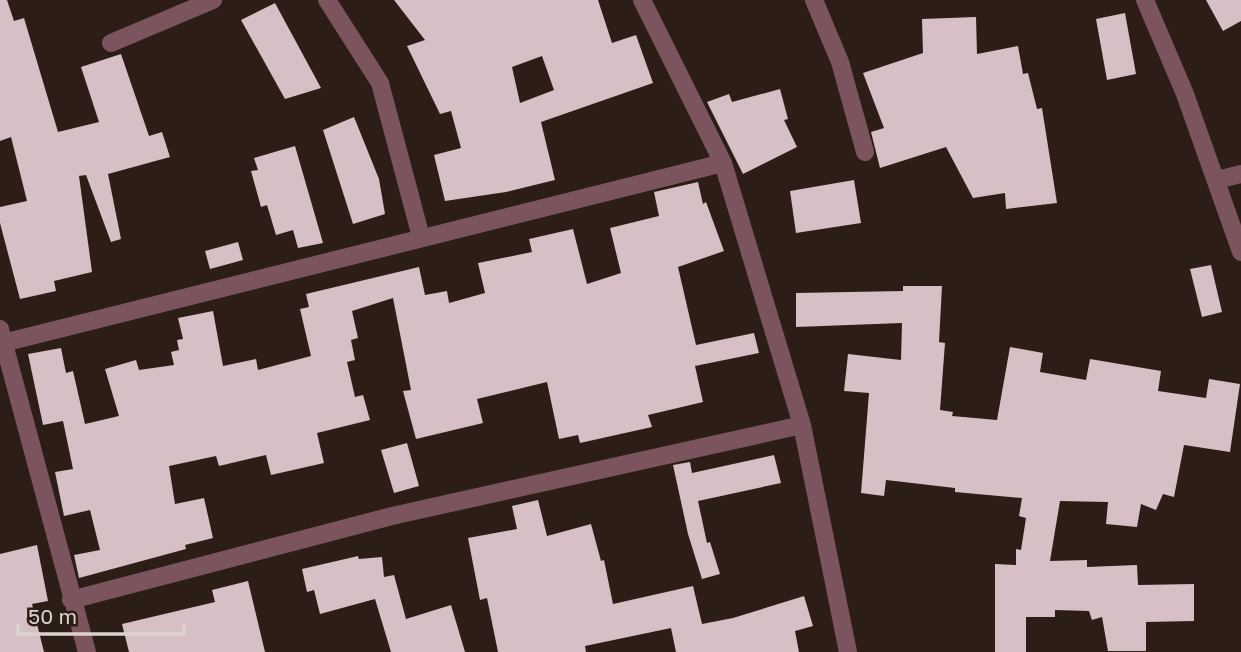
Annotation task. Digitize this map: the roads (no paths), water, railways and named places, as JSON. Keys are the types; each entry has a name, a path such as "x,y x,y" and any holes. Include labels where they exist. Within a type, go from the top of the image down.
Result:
{"street":[{"path":"111,43 213,0"},
{"path":"327,0 380,83 421,237"},
{"path":"642,0 723,163 802,425 848,652"},
{"path":"814,0 840,62 864,152"},
{"path":"1145,0 1185,94 1240,249"},
{"path":"87,652 2,336 723,163"},
{"path":"1217,180 1241,174"},
{"path":"71,600 393,516 802,425"}]}
